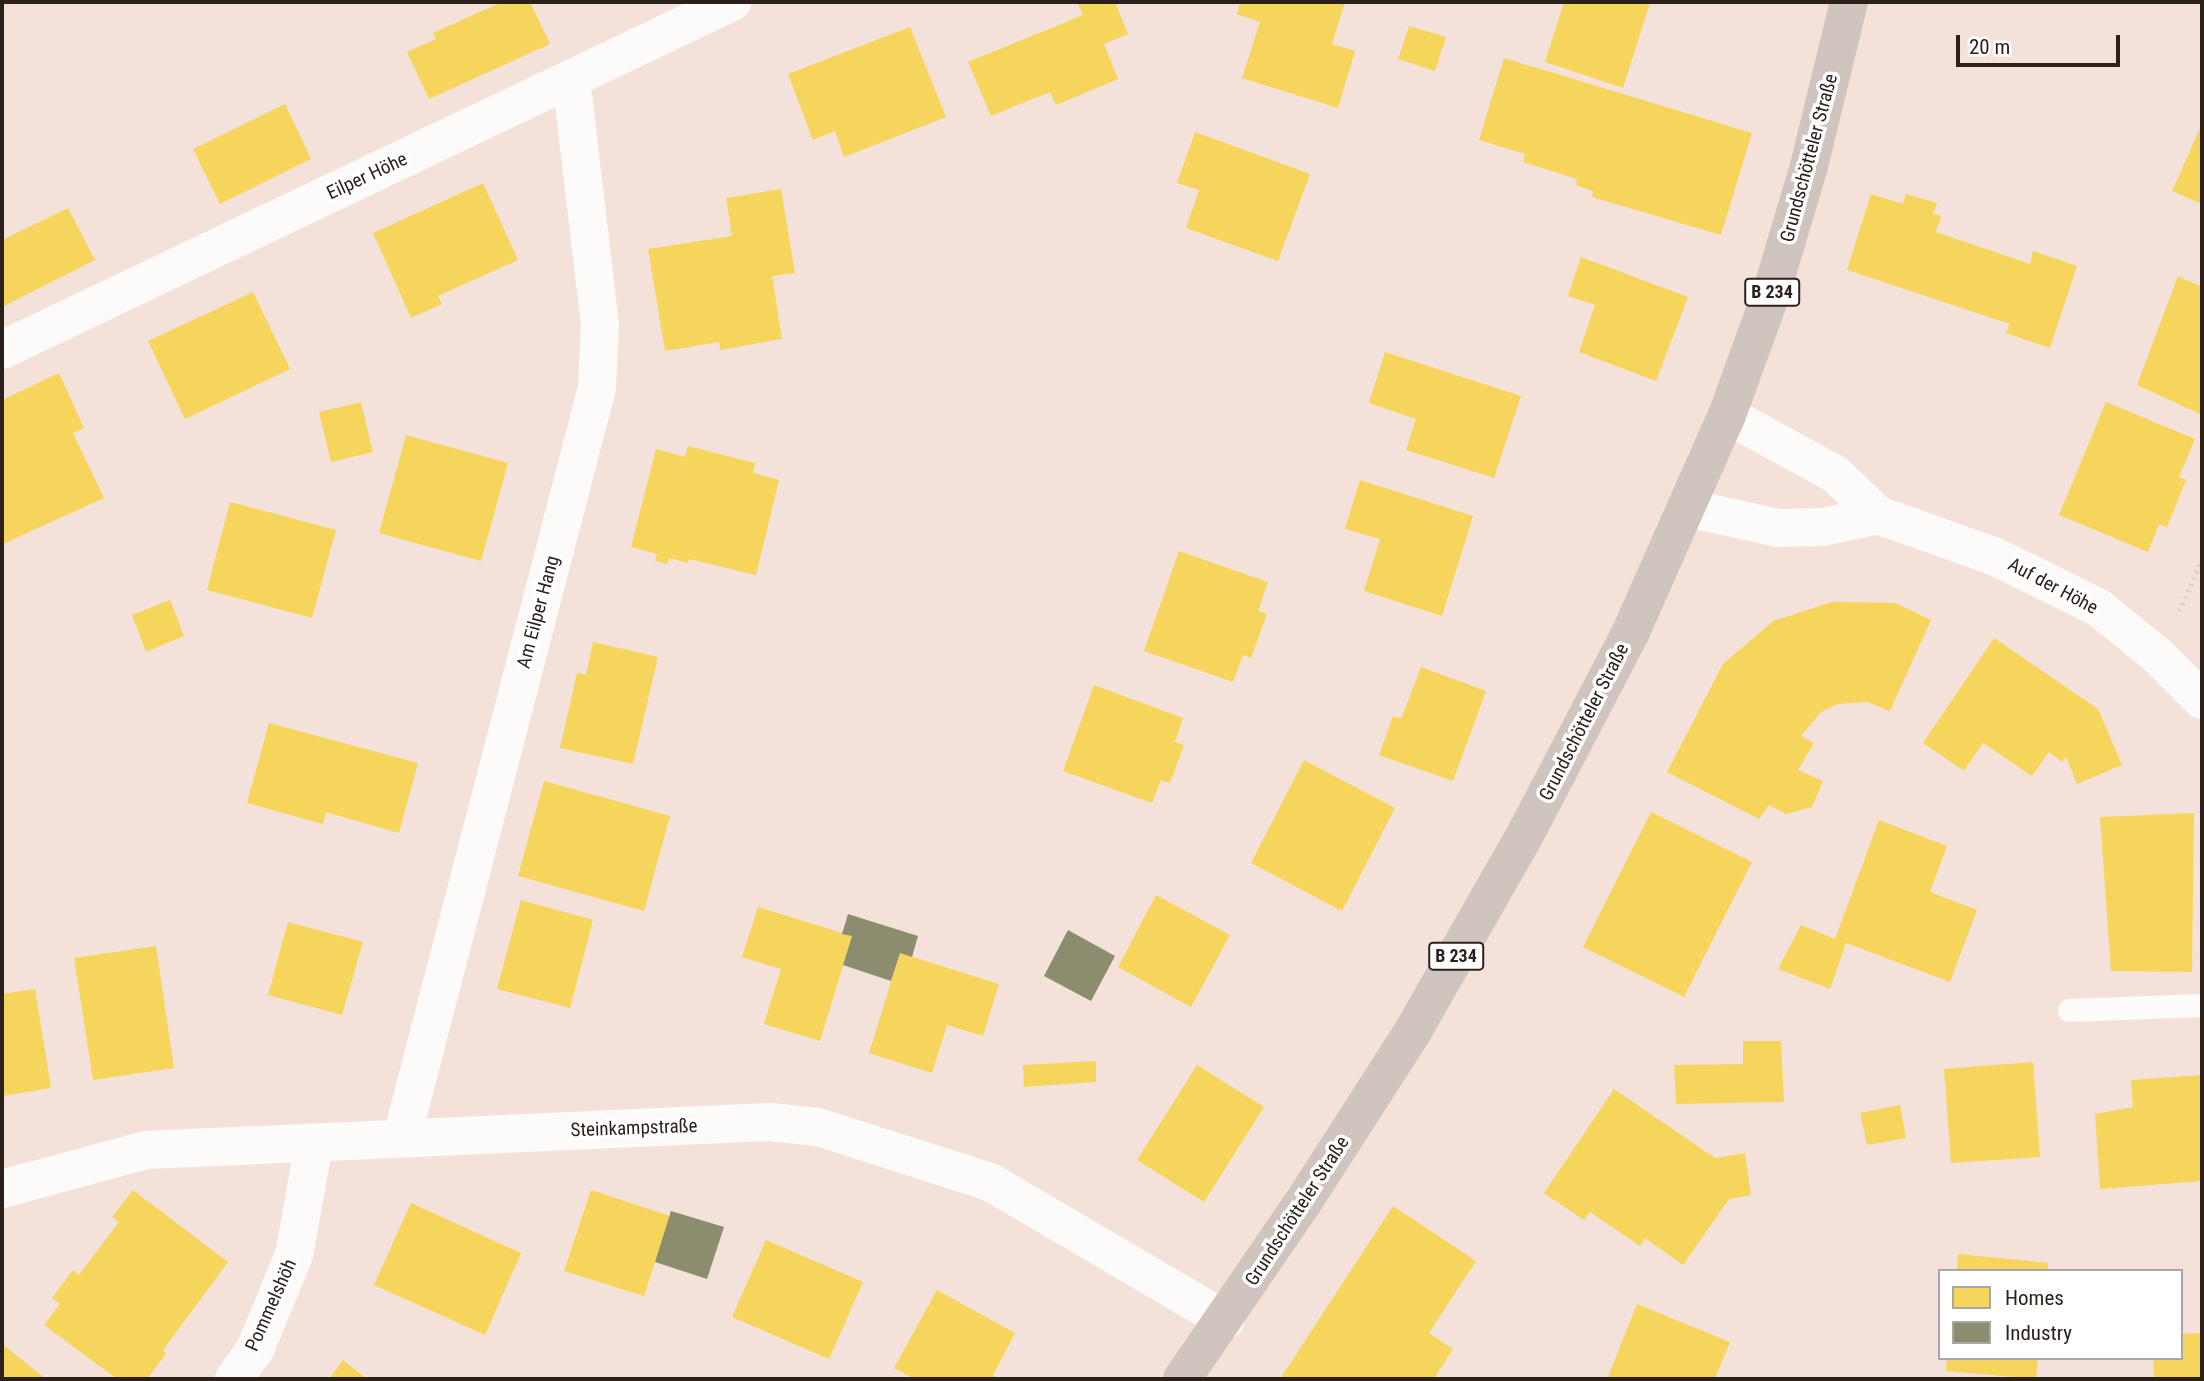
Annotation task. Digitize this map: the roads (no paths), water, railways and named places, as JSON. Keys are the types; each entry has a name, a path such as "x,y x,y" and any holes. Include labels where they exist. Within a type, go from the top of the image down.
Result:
{"main road":[{"name":"Grundschötteler Straße","path":"1182,1379 1225,1320 1412,1031 1528,830 1629,636 1727,415 1774,284 1850,2"}],"street":[{"name":"Eilper Höhe","path":"2,350 732,2"},
{"name":"Am Eilper Hang","path":"402,1137 597,388 600,325 571,79"},
{"name":"Auf der Höhe","path":"1727,415 1835,474 1878,515 1996,557 2099,608 2158,656 2202,700"},
{"path":"1687,508 1778,528 1824,527 1878,515"},
{"name":"Steinkampstraße","path":"2,1189 147,1150 771,1122 818,1127 990,1182 1225,1320"},
{"name":"Pommelshöh","path":"234,1379 256,1347 294,1255 314,1144"}],"lane":[{"path":"2069,1010 2202,1005"}]}
